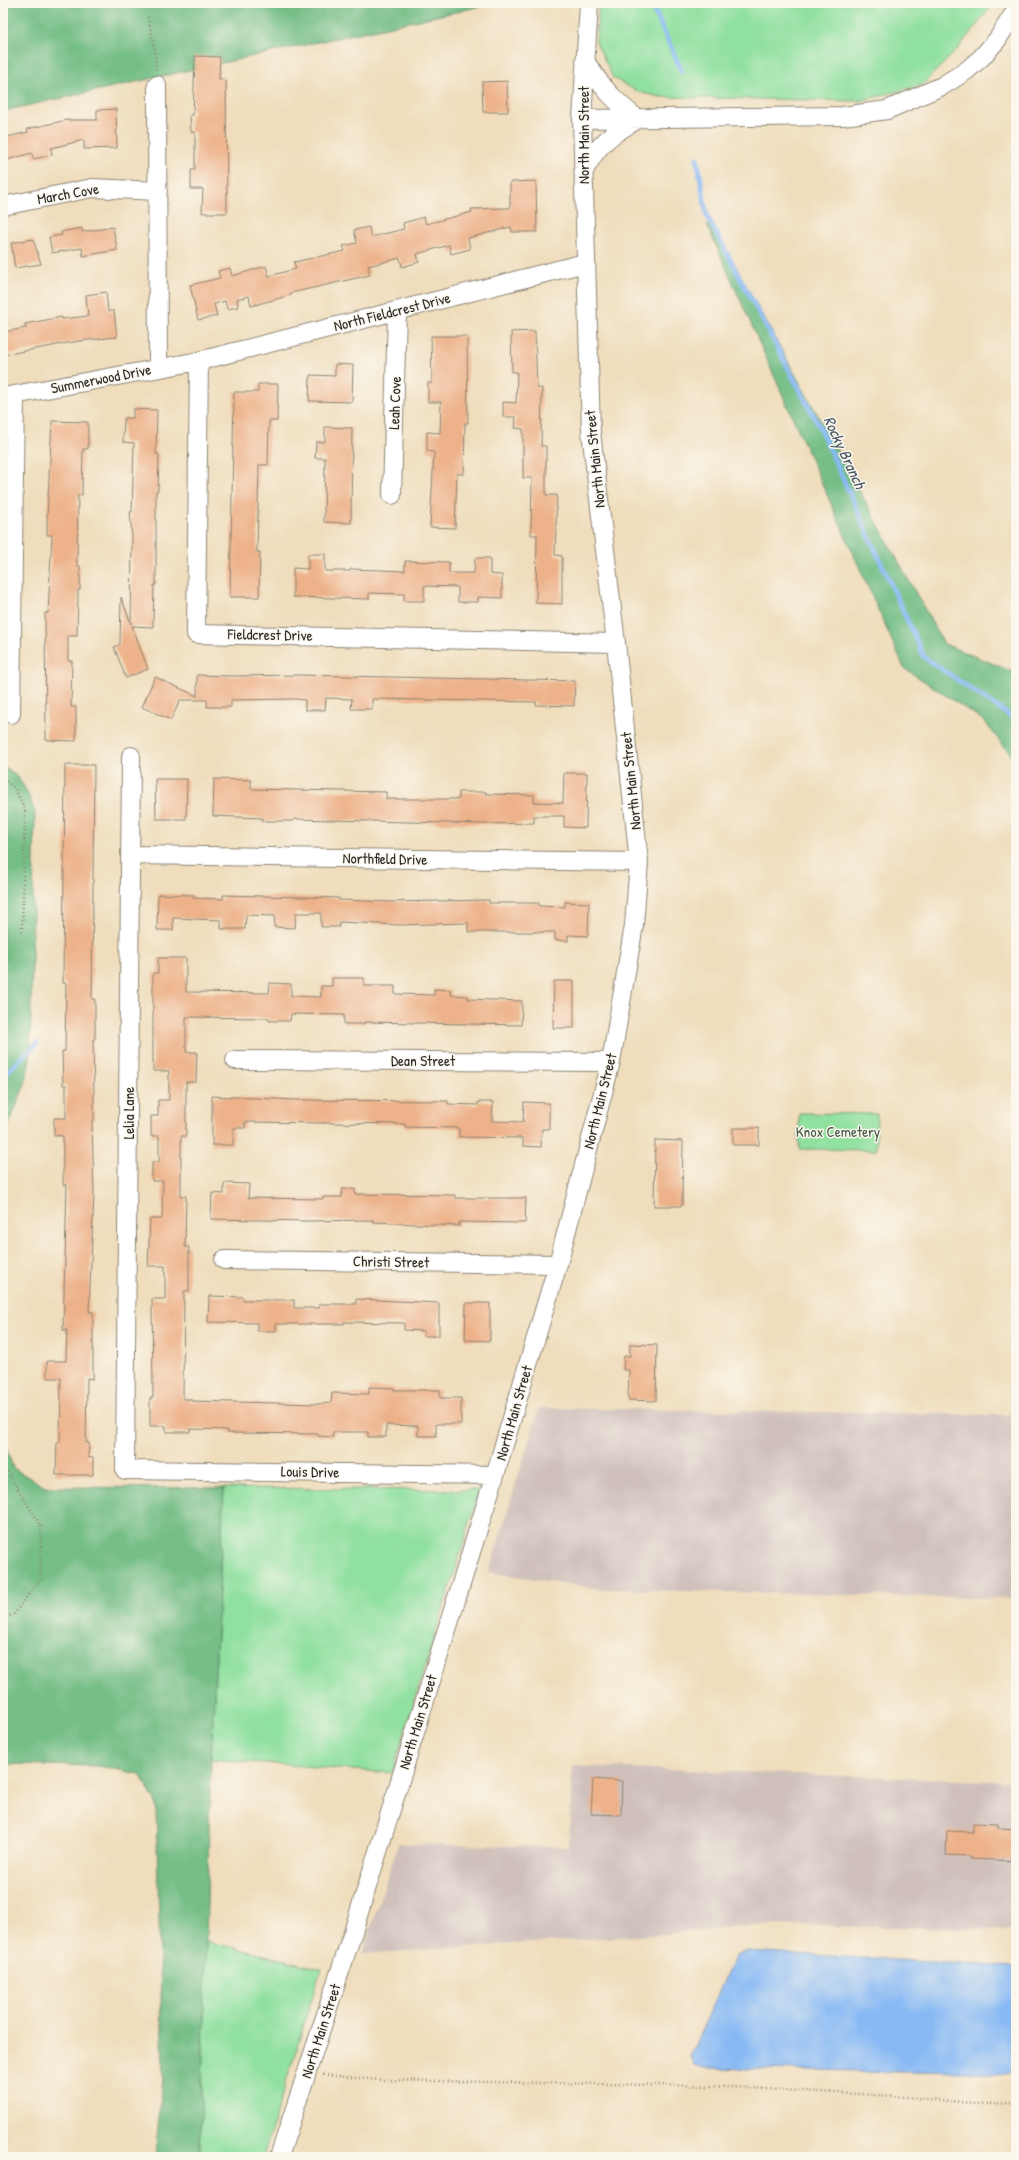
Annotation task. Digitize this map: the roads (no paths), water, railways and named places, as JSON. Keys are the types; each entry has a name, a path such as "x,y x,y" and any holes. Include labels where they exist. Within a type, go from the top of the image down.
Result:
{"street":[{"name":"North Main Street","path":"279,2157 352,1935 495,1475 558,1264 611,1062 633,933 639,862 616,643 591,432 582,119 589,3"},
{"path":"582,119 843,116 887,110 942,86 966,71 981,58 997,40 1016,10"},
{"path":"585,61 600,85 613,99 638,119"},
{"path":"157,85 158,368"},
{"path":"583,172 593,152 609,137 638,119"},
{"name":"March Cove","path":"3,206 92,188 158,191"},
{"name":"North Fieldcrest Drive","path":"199,361 585,263"},
{"name":"Leah Cove","path":"392,495 397,311"},
{"name":"Summerwood Drive","path":"9,396 199,361"},
{"name":"Fieldcrest Drive","path":"199,361 196,634 616,643"},
{"path":"9,396 11,714"},
{"name":"Lelia Lane","path":"125,1470 131,756"},
{"name":"Northfield Drive","path":"131,855 639,862"},
{"name":"Dean Street","path":"235,1060 611,1062"},
{"name":"Christi Street","path":"224,1260 558,1264"},
{"name":"Louis Drive","path":"125,1470 495,1475"}],"water":[{"path":"746,1951 1016,1967 1016,2074 704,2068 694,2065 690,2056 731,1965 736,1956"}],"waterway":[{"name":"Rocky Branch","path":"651,3 682,72"},
{"name":"Rocky Branch","path":"697,158 707,216 819,426 924,657 1016,720"},
{"path":"3,1076 37,1043"}],"park label":[{"name":"Knox Cemetery","path":"838,1132"}]}
